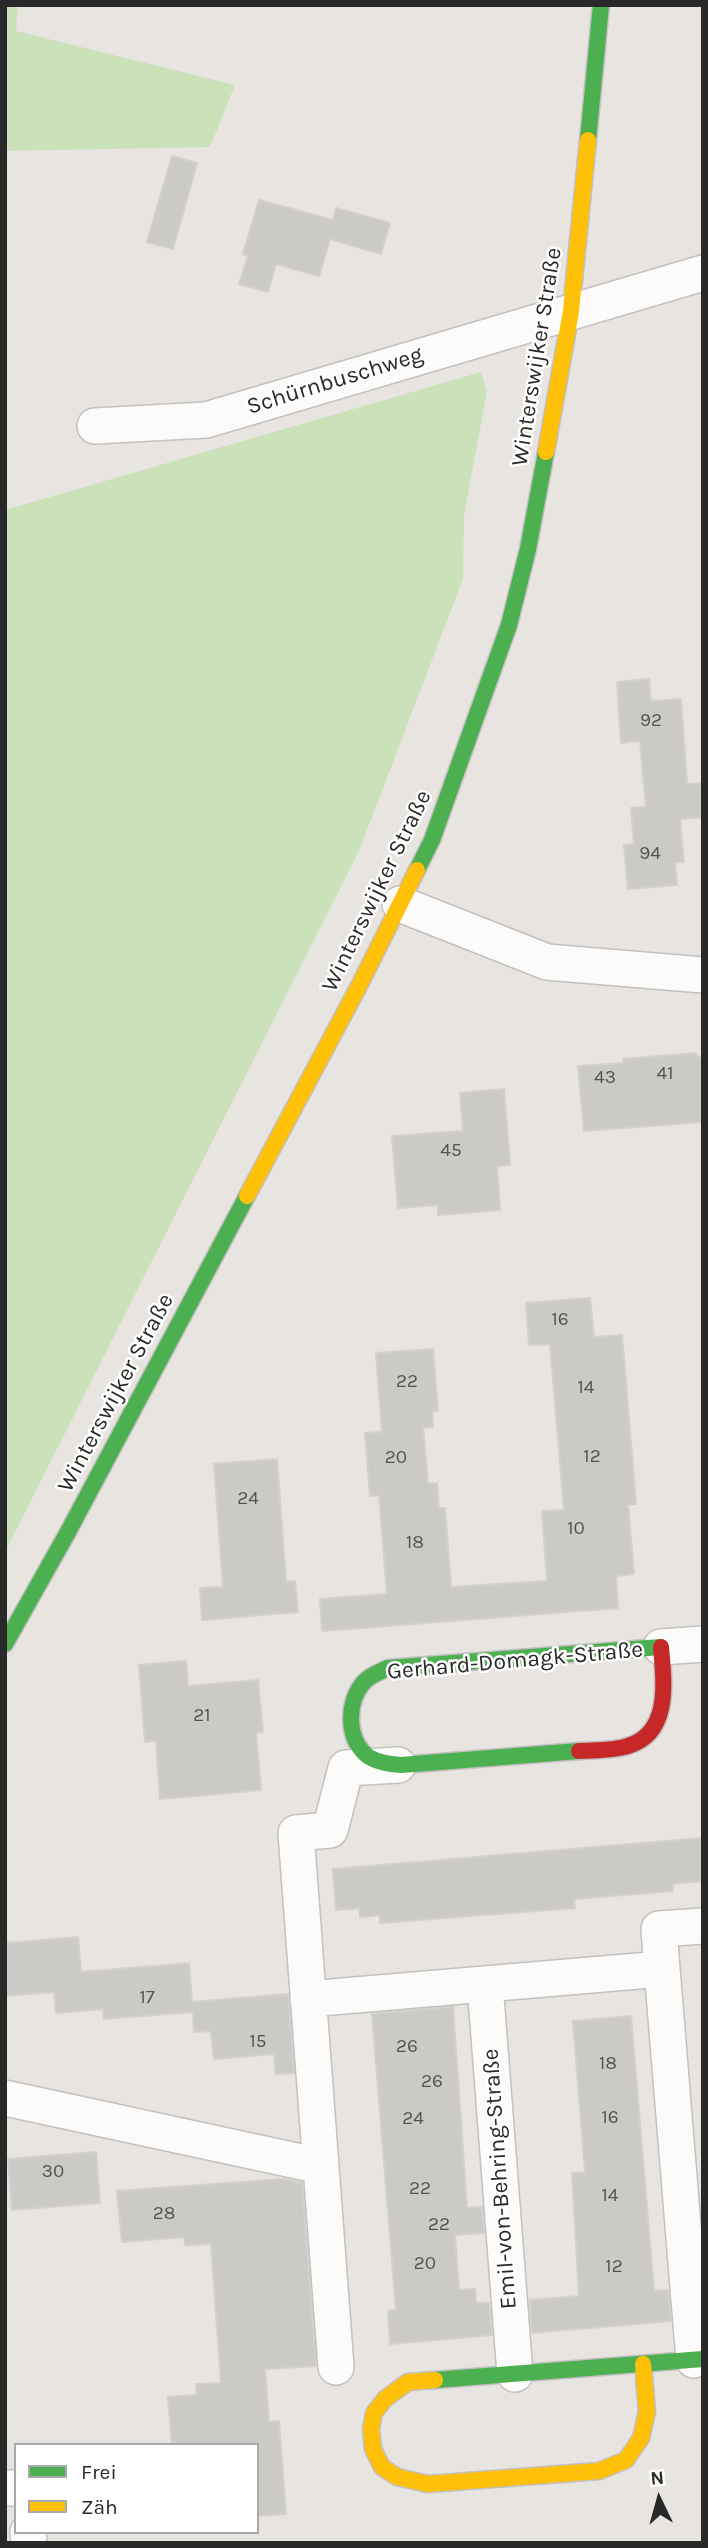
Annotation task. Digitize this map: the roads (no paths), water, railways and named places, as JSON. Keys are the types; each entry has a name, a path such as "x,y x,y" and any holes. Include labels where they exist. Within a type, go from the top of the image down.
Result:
{"main road":[{"name":"Winterswijker Straße","path":"5,1644 68,1532 236,1217 432,840 509,625 536,512 571,311 601,5"},
{"name":"Gerhard-Domagk-Straße","path":"661,1647 663,1700 656,1724 644,1739 626,1747 401,1765 377,1762 359,1749 349,1722 354,1697 366,1679 388,1668 661,1647"},
{"path":"643,2364 647,2412 641,2438 626,2460 599,2471 428,2484 397,2479 381,2467 372,2447 370,2425 377,2407 391,2393 408,2382 643,2364 698,2360"}],"street":[{"name":"Schürnbuschweg","path":"94,426 206,420 703,273"},
{"path":"400,904 547,962 703,975"},
{"name":"Gerhard-Domagk-Straße","path":"661,1647 703,1644"},
{"name":"Gerhard-Domagk-Straße","path":"307,1999 296,1833 330,1830 346,1769 401,1765"},
{"path":"698,2360 659,1929 703,1926"},
{"path":"336,2367 307,1999 662,1969"},
{"name":"Emil-von-Behring-Straße","path":"485,1984 515,2374"},
{"path":"5,2098 320,2166"}]}
